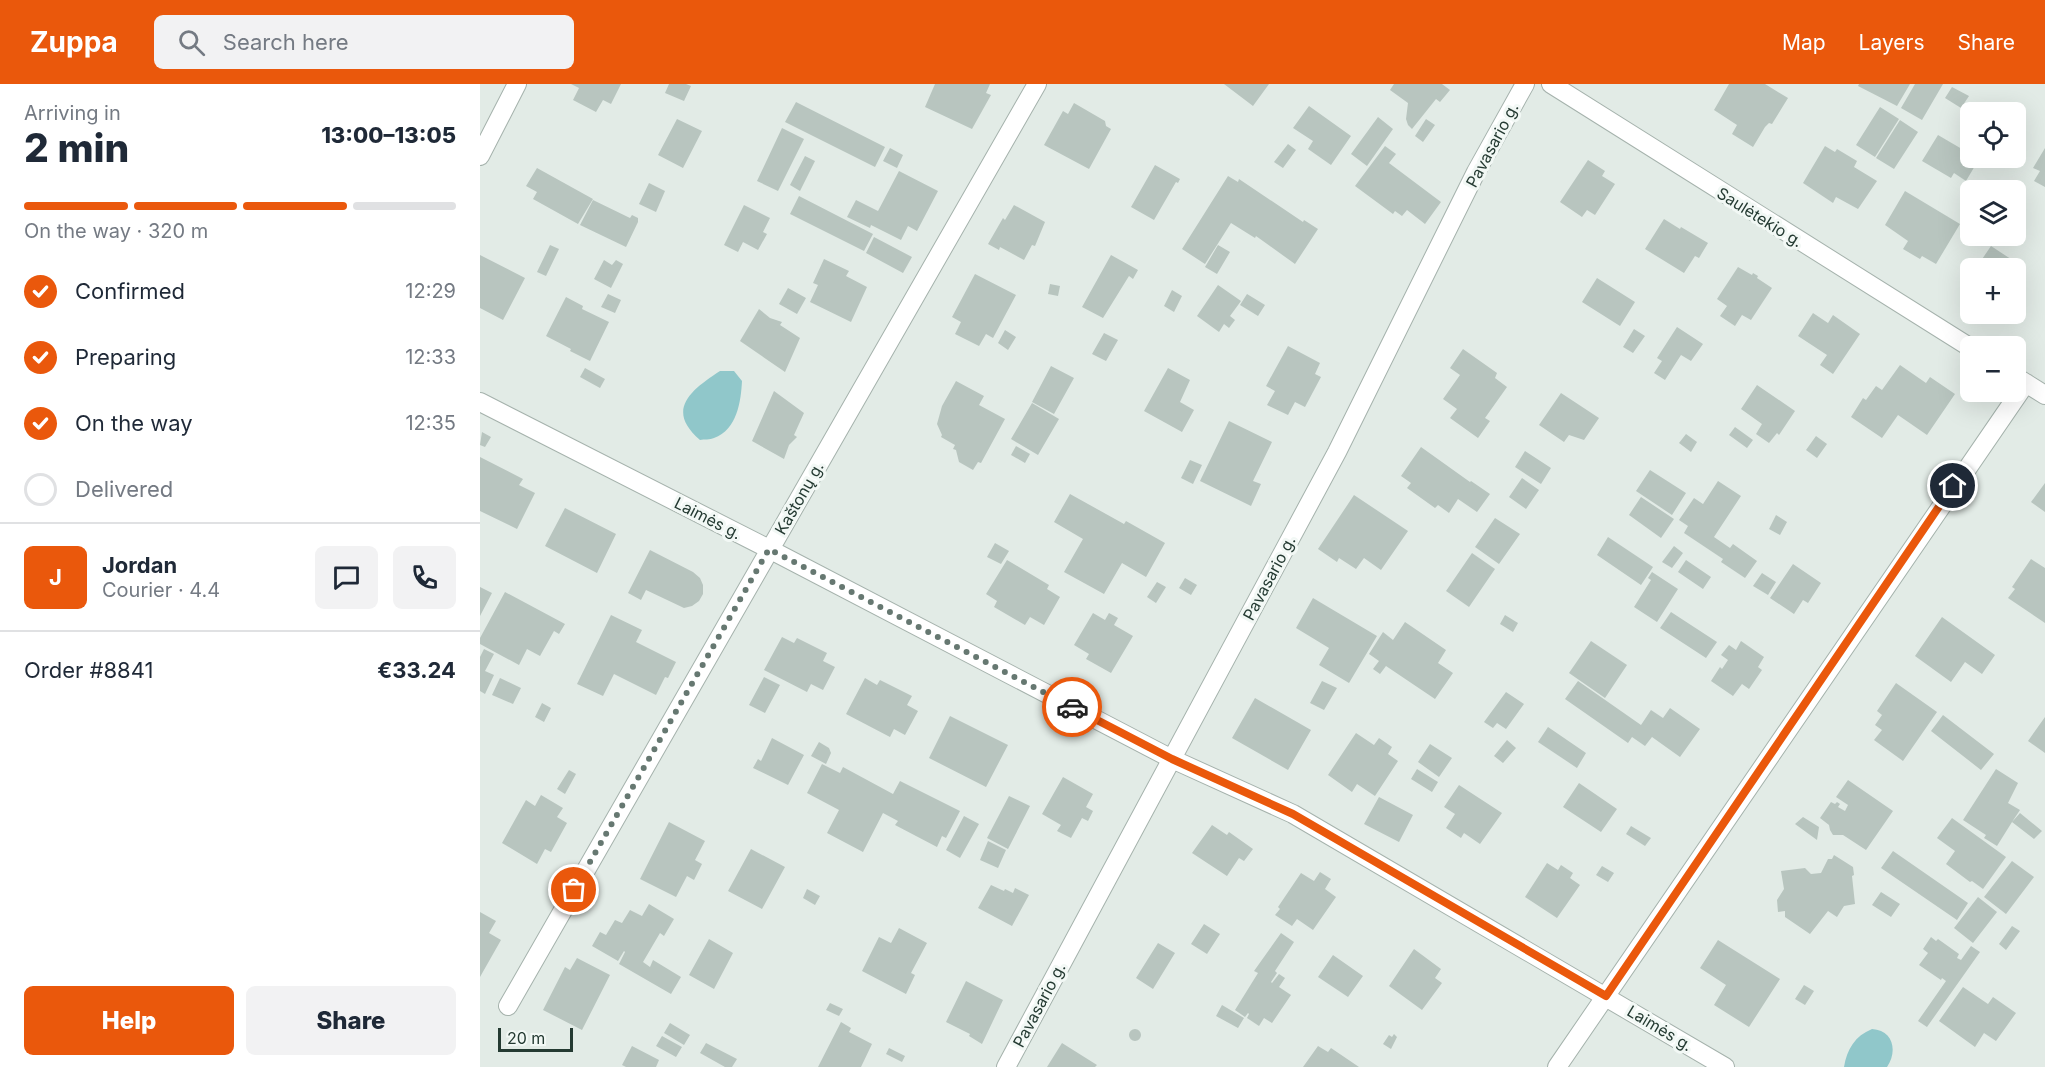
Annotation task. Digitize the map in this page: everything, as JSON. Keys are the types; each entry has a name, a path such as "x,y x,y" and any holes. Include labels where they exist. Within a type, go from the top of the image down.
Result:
{"street":[{"path":"480,156 517,84"},
{"name":"Kaštonų g.","path":"508,1006 1037,84"},
{"name":"Pavasario g.","path":"1006,1067 1337,452 1476,172 1525,84"},
{"name":"Saulėtekio g.","path":"1551,84 1960,341"},
{"path":"2026,383 2045,395"},
{"name":"Laimės g.","path":"480,402 769,549 1172,759 1293,814 1725,1067"},
{"path":"1557,1067 2006,402"}],"water":[{"path":"720,371 734,371 742,381 739,406 728,429 712,439 700,440 684,419 683,410 692,393"},
{"path":"1872,1029 1885,1033 1892,1042 1892,1054 1887,1067 1844,1067 1847,1054 1853,1044 1861,1035"}],"building":[{"path":"571,84 621,84 611,104 603,100 596,112 573,100 579,88"},
{"path":"669,84 691,86 684,101 665,93"},
{"path":"935,84 990,84 986,93 991,95 972,129 925,107"},
{"path":"1224,84 1269,84 1253,106"},
{"path":"1394,84 1442,84 1450,90 1440,102 1436,99 1412,129 1406,119 1408,103 1390,90"},
{"path":"1729,84 1765,84 1788,98 1772,124 1769,123 1765,127 1753,147 1732,134 1737,125 1714,110"},
{"path":"1859,84 1910,84 1897,106 1858,86"},
{"path":"1915,84 1943,84 1922,120 1901,108"},
{"path":"1952,87 1969,96 1965,102 1960,102 1960,107 1945,98"},
{"path":"796,102 885,147 875,167 785,122"},
{"path":"1074,103 1105,121 1106,126 1111,129 1089,169 1044,145 1063,111 1068,114"},
{"path":"1309,106 1351,136 1331,165 1308,149 1313,141 1293,128"},
{"path":"1880,107 1899,119 1875,157 1856,145"},
{"path":"1378,117 1393,129 1367,166 1351,154"},
{"path":"677,119 702,131 683,168 658,155"},
{"path":"1426,119 1435,125 1423,142 1415,136"},
{"path":"1900,120 1918,132 1894,169 1876,158"},
{"path":"782,128 804,139 778,191 757,181"},
{"path":"1938,135 1960,148 1960,168 1974,168 1964,180 1954,173 1951,178 1922,161"},
{"path":"1288,144 1296,150 1283,168 1274,162"},
{"path":"1385,146 1396,154 1389,163 1441,202 1425,224 1407,210 1402,216 1395,211 1393,214 1355,186"},
{"path":"1825,146 1835,152 1837,149 1857,161 1854,167 1877,181 1858,209 1836,197 1833,203 1803,183"},
{"path":"890,148 903,155 897,168 883,161"},
{"path":"2045,148 2045,187 2034,181 2040,171 2033,168"},
{"path":"805,156 815,161 800,191 790,185"},
{"path":"1588,160 1605,171 1602,176 1615,184 1595,215 1587,210 1582,217 1560,202"},
{"path":"1155,165 1180,179 1154,220 1131,207"},
{"path":"537,168 593,199 578,224 533,199 537,192 526,186"},
{"path":"899,171 938,191 917,231 908,226 901,240 871,225 870,228 847,217 856,200 878,211"},
{"path":"1228,176 1238,182 1239,179 1303,222 1304,220 1318,229 1295,264 1256,236 1255,238 1231,223 1205,264 1182,249"},
{"path":"649,183 665,191 656,212 639,204"},
{"path":"1905,191 1960,224 1936,264 1922,256 1920,259 1903,249 1908,241 1885,225"},
{"path":"799,196 873,234 864,251 790,214"},
{"path":"593,200 630,218 632,215 638,218 626,247 580,225"},
{"path":"744,205 770,218 763,232 767,234 758,250 743,242 738,252 724,245"},
{"path":"1014,205 1045,222 1035,246 1032,245 1024,260 1000,247 999,250 988,244 1003,218 1005,220"},
{"path":"1664,219 1708,243 1699,258 1695,256 1684,273 1645,249"},
{"path":"874,237 912,257 903,273 866,253"},
{"path":"550,245 559,249 546,276 537,272"},
{"path":"1218,245 1230,252 1217,274 1205,267"},
{"path":"1991,246 2009,258 1983,258"},
{"path":"480,255 525,278 503,320 480,308"},
{"path":"1111,255 1138,270 1133,279 1129,276 1103,318 1082,307"},
{"path":"824,259 849,271 846,276 867,287 851,322 810,302 818,285 813,283"},
{"path":"604,260 612,265 616,260 623,264 611,288 594,279"},
{"path":"1738,267 1758,276 1757,278 1772,288 1751,320 1742,315 1735,326 1720,316 1727,306 1717,299"},
{"path":"975,274 1016,295 993,338 986,334 979,346 955,334 961,322 952,317"},
{"path":"1597,278 1635,302 1620,326 1582,302"},
{"path":"1050,284 1060,286 1058,296 1048,294"},
{"path":"1218,285 1241,301 1230,316 1235,320 1229,328 1224,324 1219,332 1197,316"},
{"path":"788,288 806,298 797,314 779,304"},
{"path":"1172,290 1182,296 1174,312 1164,306"},
{"path":"608,294 621,300 615,313 601,307"},
{"path":"1247,294 1265,305 1258,316 1240,305"},
{"path":"566,297 583,306 582,309 609,322 590,361 546,336"},
{"path":"759,309 770,318 782,322 780,325 800,338 785,372 740,341"},
{"path":"1813,313 1828,323 1833,315 1860,334 1833,374 1820,365 1827,355 1798,336"},
{"path":"1677,327 1703,344 1691,361 1681,355 1665,380 1654,373 1662,361 1657,358"},
{"path":"1634,329 1645,336 1633,353 1623,347"},
{"path":"1005,330 1016,337 1008,350 998,343"},
{"path":"1104,333 1118,340 1106,361 1092,354"},
{"path":"1288,346 1320,363 1315,374 1321,377 1305,407 1295,402 1288,415 1267,405 1275,391 1266,386"},
{"path":"1463,349 1497,373 1495,378 1507,387 1485,418 1490,421 1478,438 1450,418 1457,409 1443,399 1460,375 1450,368"},
{"path":"1900,365 1926,383 1930,377 1955,394 1927,435 1898,415 1882,438 1851,417 1863,398 1866,400 1876,386 1882,390"},
{"path":"1051,366 1074,378 1054,414 1032,402"},
{"path":"585,368 605,379 600,388 580,377"},
{"path":"1168,368 1190,380 1180,402 1194,410 1182,432 1144,411"},
{"path":"956,381 984,396 979,405 1005,419 981,463 978,462 973,470 959,462 956,450 953,449 955,445 941,437 937,424 942,406"},
{"path":"1757,385 1795,411 1779,435 1777,433 1769,443 1756,434 1762,424 1741,409"},
{"path":"774,391 804,413 794,435 797,437 789,445 784,459 752,441"},
{"path":"1561,393 1599,418 1584,440 1569,435 1564,442 1539,425"},
{"path":"1032,403 1059,419 1038,455 1011,439"},
{"path":"1229,421 1272,442 1253,481 1261,484 1251,506 1200,481"},
{"path":"1735,427 1753,440 1747,448 1729,435"},
{"path":"482,432 491,437 485,447 480,445"},
{"path":"1686,434 1697,442 1691,452 1679,443"},
{"path":"1816,436 1827,444 1817,458 1806,450"},
{"path":"1016,446 1030,454 1025,463 1011,455"},
{"path":"1421,447 1490,494 1477,512 1458,499 1449,513 1438,505 1435,508 1407,488 1411,483 1401,476"},
{"path":"1525,451 1551,468 1541,484 1515,467"},
{"path":"480,457 523,479 519,485 535,493 517,529 480,511"},
{"path":"1190,460 1202,465 1193,484 1181,478"},
{"path":"1650,470 1686,493 1672,515 1636,491"},
{"path":"1522,478 1539,490 1526,509 1509,497"},
{"path":"1718,481 1741,496 1714,537 1730,548 1733,544 1757,561 1745,578 1721,562 1723,559 1684,533 1688,526 1679,520 1694,498 1703,504"},
{"path":"2045,483 2045,512 2031,502"},
{"path":"1070,494 1124,524 1126,521 1165,543 1146,577 1122,563 1104,594 1064,572 1083,539 1054,522"},
{"path":"1354,495 1408,531 1381,570 1364,558 1356,569 1339,558 1337,562 1318,549"},
{"path":"1641,497 1674,519 1661,538 1629,515"},
{"path":"565,508 616,534 597,573 545,546"},
{"path":"1776,515 1787,522 1780,535 1769,529"},
{"path":"1495,518 1520,534 1499,564 1475,547"},
{"path":"1608,537 1653,567 1641,585 1597,555"},
{"path":"995,543 1009,551 1001,564 987,557"},
{"path":"1674,546 1683,553 1672,568 1662,562"},
{"path":"650,550 693,572 700,578 703,594 699,601 684,608 646,590 641,600 628,593"},
{"path":"1472,553 1495,569 1469,607 1446,591"},
{"path":"2031,559 2045,568 2045,623 2008,598 2015,589 2012,587"},
{"path":"1007,560 1049,585 1047,589 1060,597 1044,625 1030,617 1025,625 994,607 997,601 986,594"},
{"path":"1686,560 1711,577 1703,589 1678,572"},
{"path":"1793,564 1821,583 1808,603 1803,600 1794,614 1770,598"},
{"path":"1652,572 1678,589 1657,622 1634,607 1651,580 1648,578"},
{"path":"1762,573 1776,582 1768,595 1753,586"},
{"path":"1185,578 1197,585 1191,595 1179,588"},
{"path":"1157,582 1166,587 1156,603 1147,597"},
{"path":"480,587 492,593 480,616"},
{"path":"505,592 565,624 559,634 554,631 540,656 527,649 519,665 480,644 480,638"},
{"path":"1313,598 1377,636 1349,683 1319,665 1329,648 1296,628"},
{"path":"1671,612 1717,642 1706,658 1660,628"},
{"path":"1093,613 1105,620 1109,613 1118,618 1114,625 1133,636 1111,673 1086,659 1089,654 1074,645"},
{"path":"611,615 642,630 636,642 676,662 656,695 614,674 603,696 577,684"},
{"path":"1505,615 1518,623 1513,632 1500,624"},
{"path":"1942,617 1995,655 1982,674 1965,662 1951,682 1915,656"},
{"path":"1405,622 1446,650 1438,663 1453,673 1435,699 1386,666 1380,674 1373,669 1379,661 1369,654 1383,632 1393,640"},
{"path":"782,637 794,643 797,638 827,653 823,661 835,667 823,690 811,684 807,692 764,670"},
{"path":"1591,641 1627,665 1605,698 1569,673"},
{"path":"1741,641 1764,657 1758,667 1762,670 1749,689 1742,684 1733,696 1711,681 1720,667 1722,669 1728,660 1721,655 1729,645 1736,650"},
{"path":"484,649 494,654 485,671 494,675 485,694 480,691 480,657"},
{"path":"764,677 780,685 765,713 749,705"},
{"path":"500,678 521,688 513,704 492,695"},
{"path":"865,678 877,685 880,680 912,696 907,705 918,711 905,735 894,729 890,737 846,714"},
{"path":"1322,681 1337,688 1324,710 1310,703"},
{"path":"1578,681 1641,725 1651,710 1663,718 1670,708 1700,729 1680,757 1652,737 1645,746 1632,737 1628,743 1565,699"},
{"path":"1896,683 1937,712 1903,761 1874,740 1882,730 1875,725 1882,715 1877,711"},
{"path":"1506,692 1524,704 1506,729 1497,723 1493,728 1484,722"},
{"path":"1255,698 1311,730 1288,770 1232,738"},
{"path":"542,703 551,708 544,722 535,717"},
{"path":"1943,715 1994,754 1981,770 1931,731"},
{"path":"950,716 1008,745 986,787 929,758"},
{"path":"2045,717 2045,753 2028,741"},
{"path":"1548,727 1586,753 1577,768 1538,742"},
{"path":"1356,733 1374,745 1379,738 1392,747 1388,754 1398,761 1375,796 1357,784 1352,792 1328,775"},
{"path":"772,738 804,755 788,785 753,768 758,759 761,761"},
{"path":"1507,740 1516,748 1503,763 1494,756"},
{"path":"819,742 829,748 831,753 826,764 811,756"},
{"path":"1430,744 1452,758 1439,777 1418,762"},
{"path":"822,764 840,773 843,767 893,794 900,781 960,811 946,838 942,836 937,847 895,825 898,821 883,813 863,852 827,833 839,810 807,793"},
{"path":"1417,769 1438,782 1432,792 1411,779"},
{"path":"1996,769 2018,783 2008,803 2020,810 1997,846 1984,838 1986,835 1963,820"},
{"path":"569,770 576,774 565,794 557,789"},
{"path":"1063,777 1093,794 1086,807 1093,811 1088,821 1082,818 1071,838 1057,831 1061,825 1042,814"},
{"path":"1848,780 1893,811 1866,850 1843,835 1833,835 1829,825 1820,818 1831,802 1835,804 1837,802 1840,804 1838,807 1845,811 1848,805 1836,797"},
{"path":"1579,783 1617,809 1601,832 1563,807"},
{"path":"1459,785 1502,813 1480,844 1464,833 1461,838 1446,828 1455,814 1444,807"},
{"path":"541,795 563,808 557,817 567,823 551,852 545,849 537,864 502,843 526,800 535,806"},
{"path":"1009,796 1030,806 1008,849 987,838"},
{"path":"1379,797 1413,815 1399,842 1364,824"},
{"path":"2020,813 2042,831 2034,839 2012,822"},
{"path":"964,816 979,824 960,858 946,850"},
{"path":"1803,817 1819,827 1817,840 1795,824"},
{"path":"1952,818 2006,857 1983,889 1946,864 1955,851 1937,838"},
{"path":"669,822 705,841 695,860 702,864 694,880 687,876 676,897 640,879"},
{"path":"1212,825 1227,835 1229,832 1253,849 1244,861 1239,858 1227,876 1192,853"},
{"path":"1631,826 1651,838 1645,846 1626,834"},
{"path":"988,841 1006,850 998,868 980,860"},
{"path":"751,849 785,867 762,909 728,891"},
{"path":"1893,851 1968,903 1957,920 1881,868"},
{"path":"1834,855 1853,867 1855,904 1844,906 1837,917 1828,911 1810,934 1785,917 1785,911 1778,912 1777,900 1784,889 1781,871 1805,868 1811,874 1821,873 1828,859 1832,859"},
{"path":"2012,861 2034,877 2006,914 1984,897"},
{"path":"1547,863 1558,870 1561,865 1573,873 1570,878 1580,885 1557,918 1525,897"},
{"path":"1602,866 1614,873 1608,882 1596,875"},
{"path":"1320,872 1331,879 1325,889 1336,897 1313,930 1297,919 1292,926 1275,915 1301,873 1314,881"},
{"path":"991,885 1013,893 1015,888 1029,895 1012,926 978,908"},
{"path":"807,889 820,896 815,905 803,898"},
{"path":"1881,892 1900,904 1891,917 1872,905"},
{"path":"1978,897 1997,912 1973,943 1954,928"},
{"path":"649,904 674,919 664,936 660,933 643,962 650,967 653,960 681,977 671,994 619,964 624,951 618,961 592,946 600,932 606,935 615,920 622,923 630,910 642,916"},
{"path":"480,912 496,921 489,933 501,940 480,977"},
{"path":"1204,924 1220,934 1207,954 1191,944"},
{"path":"2012,926 2020,931 2006,950 1999,944"},
{"path":"899,928 927,943 911,973 915,975 906,994 862,971 879,937 891,943"},
{"path":"1281,933 1294,942 1275,971 1277,973 1271,982 1279,974 1285,978 1279,987 1291,995 1272,1023 1264,1018 1259,1026 1247,1018 1248,1013 1245,1017 1235,1010 1258,973 1254,971"},
{"path":"1931,937 1936,941 1938,939 1959,954 1957,958 1961,960 1971,946 1980,952 1927,1027 1918,1021 1946,981 1919,965 1928,953 1923,949"},
{"path":"709,939 733,953 714,989 689,975"},
{"path":"1718,940 1780,979 1749,1027 1714,1005 1726,985 1700,968"},
{"path":"1158,943 1175,953 1153,989 1136,978"},
{"path":"1414,949 1441,969 1435,978 1442,983 1422,1010 1389,986"},
{"path":"1333,955 1363,976 1348,997 1318,977"},
{"path":"577,958 610,975 582,1030 543,1010 565,967 570,970"},
{"path":"966,981 1003,1000 982,1044 969,1036 970,1034 946,1022"},
{"path":"1804,985 1814,991 1805,1005 1795,999"},
{"path":"1963,987 1988,1004 1993,997 2016,1013 1996,1041 1984,1033 1975,1047 1939,1021"},
{"path":"830,1003 843,1009 839,1016 826,1010"},
{"path":"1222,1005 1244,1018 1238,1028 1216,1016"},
{"path":"841,1022 851,1028 849,1032 872,1044 861,1067 818,1067"},
{"path":"670,1023 690,1035 684,1045 664,1033"},
{"path":"1135,1029 1141,1035 1135,1041 1129,1035"},
{"path":"1394,1034 1397,1037 1391,1049 1383,1044 1389,1035 1392,1037"},
{"path":"662,1036 682,1047 676,1057 656,1046"},
{"path":"706,1043 737,1059 732,1067 725,1067 700,1053"},
{"path":"1062,1043 1097,1065 1095,1067 1047,1067"},
{"path":"632,1046 659,1060 656,1067 622,1065"},
{"path":"1318,1046 1328,1052 1331,1048 1359,1067 1303,1067"},
{"path":"889,1048 905,1056 902,1062 886,1054"}],"way so far":[{"path":"574,890 769,549 1072,707"}],"route":[{"path":"1072,707 1172,759 1293,814 1606,996 1953,486"}]}
